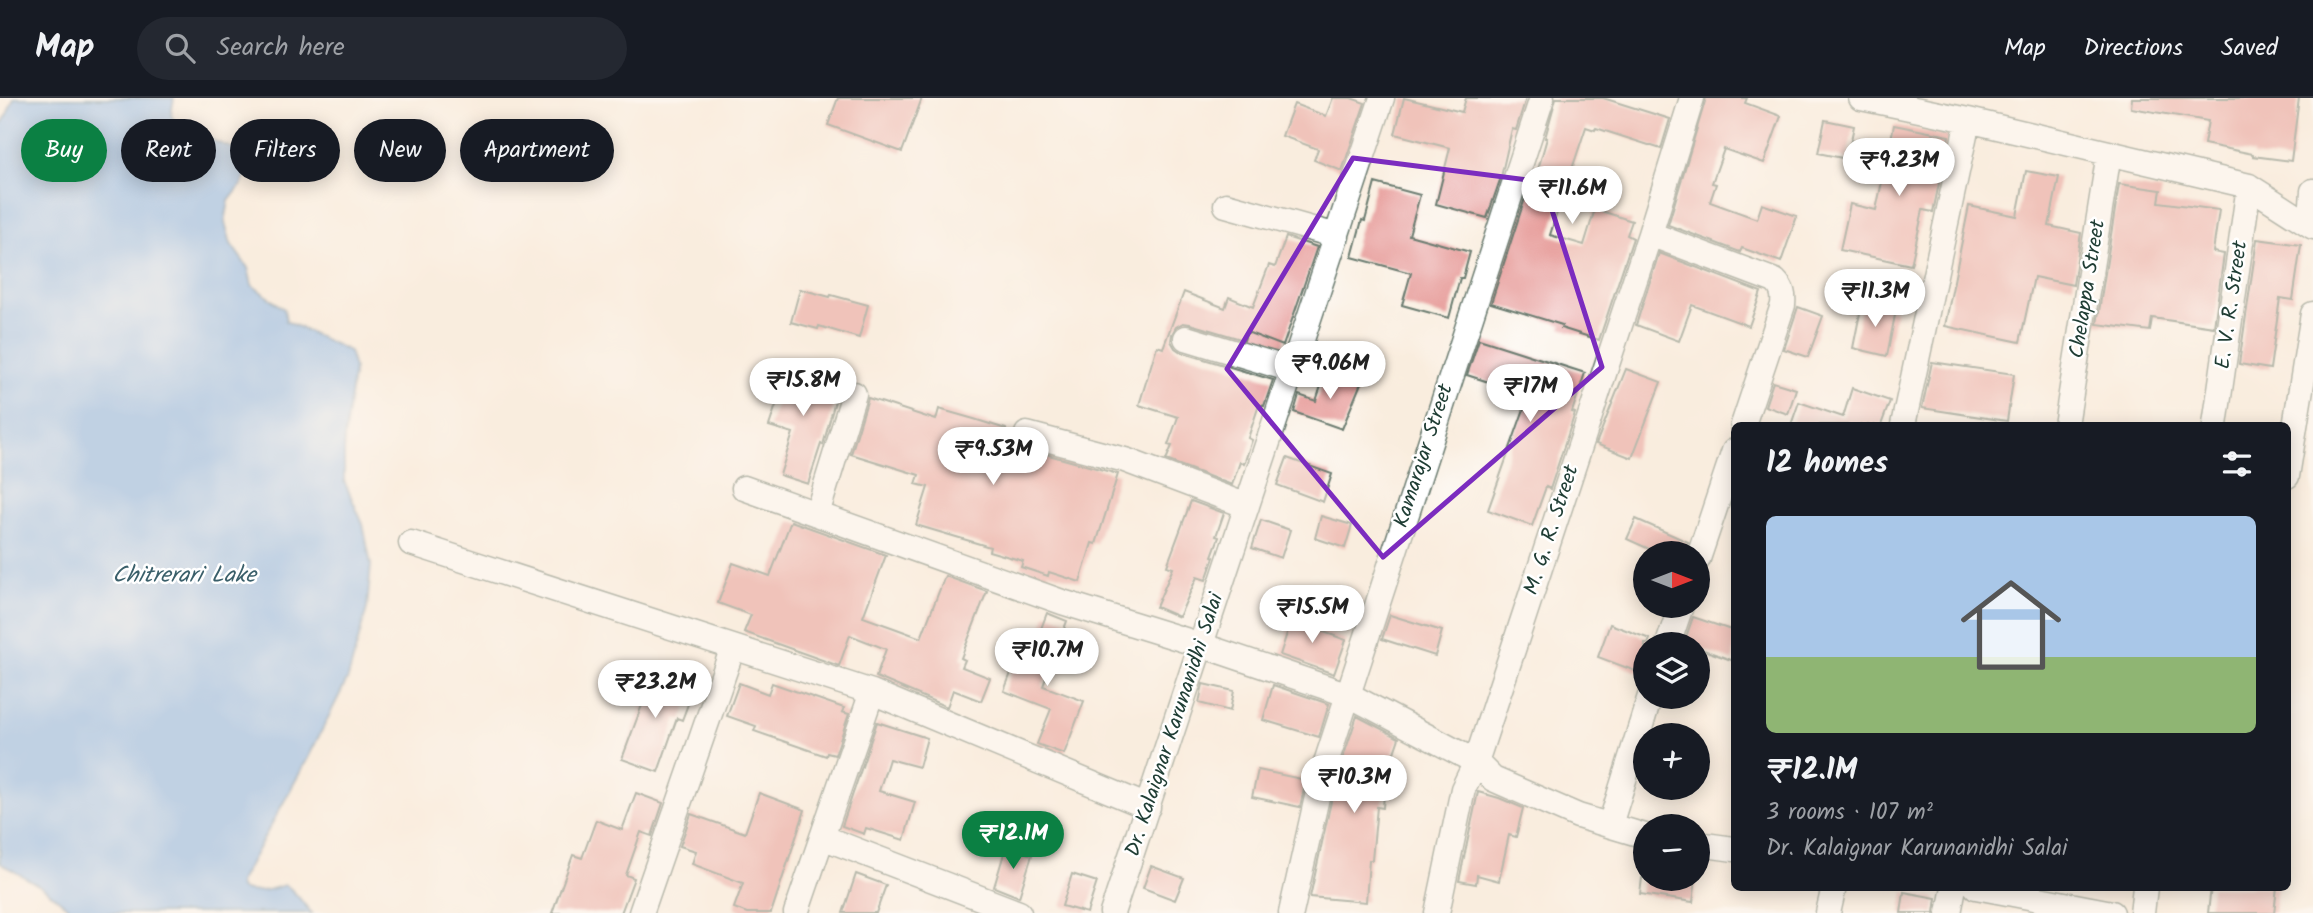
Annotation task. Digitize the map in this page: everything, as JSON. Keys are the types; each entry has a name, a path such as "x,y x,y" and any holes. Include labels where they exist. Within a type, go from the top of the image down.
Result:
{"street":[{"name":"Kamarajar Street","path":"1291,913 1322,775 1542,98"},
{"name":"M. G. R. Street","path":"1437,913 1463,789 1476,762 1650,234 1692,98"},
{"path":"1861,98 1968,120 2249,186 2309,208"},
{"name":"Dr. Kalaignar Karunanidhi Salai","path":"1112,913 1337,236 1376,100"},
{"path":"1904,422 1968,120"},
{"name":"Chelappa Street","path":"2066,422 2109,153"},
{"name":"E. V. R. Street","path":"2215,422 2249,186"},
{"path":"1226,205 1337,236"},
{"path":"1650,234 1775,281 1780,286 1784,295 1783,305 1744,422"},
{"path":"2291,451 2313,314"},
{"path":"1186,338 1292,370"},
{"path":"817,514 854,394"},
{"path":"1027,434 1125,460 1247,506"},
{"path":"1704,541 1731,460"},
{"path":"744,488 1062,602 1349,695 1476,762 1493,779 1578,816 1633,832"},
{"path":"411,543 872,692 1148,807"},
{"path":"641,913 733,647"},
{"path":"796,913 872,692"},
{"path":"1610,825 1646,709"},
{"path":"822,838 1019,913"},
{"path":"1710,846 1731,849"},
{"path":"1828,913 1833,891"},
{"path":"1949,913 1953,891"},
{"path":"1999,891 2074,909 2112,913"},
{"path":"2142,913 2145,891"}],"highlighted area":[{"path":"1353,158 1543,182 1602,367 1383,557 1227,369"}],"water":[{"name":"Chitrerari Lake","path":"14,98 174,98 171,115 174,119 121,119 121,182 216,182 216,142 230,147 230,182 243,182 229,201 225,222 231,244 248,268 252,285 284,309 286,321 349,351 354,368 344,439 344,481 363,524 371,565 367,608 348,678 308,758 239,883 240,889 251,891 285,885 312,913 76,913 45,889 0,863 0,125"}],"building":[{"path":"838,98 922,98 902,152 828,125"},
{"path":"1333,98 1351,98 1365,103 1342,171 1314,160 1318,149 1282,136 1294,104 1326,116"},
{"path":"1404,98 1462,112 1466,98 1526,98 1516,130 1512,129 1501,177 1487,218 1436,204 1450,148 1395,134"},
{"path":"1556,98 1603,98 1670,119 1661,149 1586,127 1568,178 1550,235 1584,245 1595,209 1632,221 1627,235 1633,238 1599,340 1561,328 1562,325 1491,303 1529,186 1533,187"},
{"path":"1706,98 1747,98 1745,103 1781,116 1764,163 1724,149 1712,183 1716,184 1710,202 1757,219 1762,204 1797,216 1781,262 1742,248 1740,252 1668,225"},
{"path":"2132,98 2299,98 2291,161 2253,156 2204,144 2208,121 2131,108"},
{"path":"1825,120 1854,126 1847,159 1818,153"},
{"path":"1894,125 1949,136 1933,212 1923,210 1911,265 1840,250 1850,204 1876,210"},
{"path":"2026,171 2059,177 2049,226 2081,233 2073,285 2034,277 2020,342 1945,326 1969,206 2017,216"},
{"path":"1375,183 1420,195 1409,235 1470,252 1449,318 1402,305 1411,273 1352,257"},
{"path":"2119,184 2161,190 2159,202 2219,210 2213,252 2224,254 2214,327 2152,318 2150,331 2097,324"},
{"path":"1286,237 1317,247 1283,346 1247,332 1244,340 1183,323 1176,327 1172,334 1171,341 1181,352 1273,380 1264,406 1259,405 1248,438 1252,440 1244,464 1240,462 1232,485 1166,460 1172,446 1168,445 1178,417 1139,405 1157,346 1163,348 1184,292 1225,308 1229,297 1253,307 1269,265 1275,267"},
{"path":"2257,239 2301,245 2293,300 2280,298 2270,369 2239,364"},
{"path":"1659,253 1761,292 1749,326 1692,305 1679,341 1636,325"},
{"path":"800,289 868,305 859,338 819,326 818,329 791,322"},
{"path":"1862,303 1896,310 1887,356 1853,348"},
{"path":"1798,307 1823,316 1808,357 1784,349"},
{"path":"1479,339 1585,373 1550,489 1546,487 1532,526 1488,510 1529,395 1467,375"},
{"path":"1932,362 2014,374 2007,421 1922,408"},
{"path":"780,364 840,383 823,445 821,444 808,484 780,475 793,433 769,426 780,393 772,390"},
{"path":"1626,369 1661,382 1632,458 1596,444"},
{"path":"1326,371 1361,383 1342,429 1294,412 1299,395 1316,401"},
{"path":"1773,382 1796,389 1788,414 1765,406"},
{"path":"1852,388 1890,401 1882,422 1792,422 1799,402 1843,417"},
{"path":"868,398 936,420 939,409 974,419 1006,429 1006,432 1013,434 1016,444 1023,448 1118,474 1096,544 1092,543 1080,582 1021,567 1023,561 989,551 990,547 916,525 928,487 916,484 919,475 851,454"},
{"path":"1287,458 1332,474 1323,502 1277,485"},
{"path":"1191,501 1224,513 1206,580 1197,577 1179,617 1156,607 1173,568 1167,566"},
{"path":"1321,516 1352,525 1345,548 1315,538"},
{"path":"1636,519 1686,541 1633,542 1627,539"},
{"path":"1261,520 1290,530 1281,558 1252,548"},
{"path":"791,521 886,555 863,617 921,638 945,576 987,591 961,658 965,660 962,667 990,678 981,701 953,690 947,707 876,677 886,649 850,635 839,666 744,632 751,615 718,603 733,563 770,576"},
{"path":"1047,613 1067,621 1043,686 1084,701 1064,754 1037,744 1051,709 1004,691 1015,663 1026,668"},
{"path":"1293,615 1320,624 1318,630 1346,640 1334,674 1280,655"},
{"path":"1390,615 1442,631 1435,656 1382,639"},
{"path":"1693,618 1731,630 1731,660 1710,652 1710,632 1688,632"},
{"path":"1610,624 1633,633 1633,670 1598,657"},
{"path":"642,672 693,691 682,720 677,718 658,772 622,759 642,705 632,701"},
{"path":"739,683 768,694 772,683 844,708 842,712 849,714 835,755 827,753 826,756 754,731 756,726 727,716"},
{"path":"1203,684 1234,691 1230,711 1199,703"},
{"path":"1273,685 1329,704 1319,737 1263,720"},
{"path":"1357,716 1399,738 1385,779 1383,808 1377,807 1366,902 1310,897 1336,779"},
{"path":"877,722 927,738 919,767 889,759 879,791 915,802 904,840 866,828 864,834 842,826"},
{"path":"1258,770 1306,780 1300,807 1252,797"},
{"path":"1478,792 1523,808 1516,837 1509,835 1499,881 1477,875 1476,884 1459,881"},
{"path":"636,793 663,803 652,836 641,832 626,875 634,878 621,913 552,913 573,855 582,858 596,820 622,830"},
{"path":"759,793 805,810 771,913 747,913 734,908 743,883 692,864 696,851 680,846 691,814 745,833"},
{"path":"1006,847 1032,855 1019,897 994,887"},
{"path":"1151,866 1184,878 1175,900 1143,888"},
{"path":"856,874 886,885 876,913 843,913"},
{"path":"1072,874 1097,882 1087,913 1062,906"},
{"path":"1640,891 1694,891 1693,902 1640,894"},
{"path":"2211,891 2277,891 2274,913 2208,913"},
{"path":"1904,892 1936,898 1934,913 1901,913"}]}
